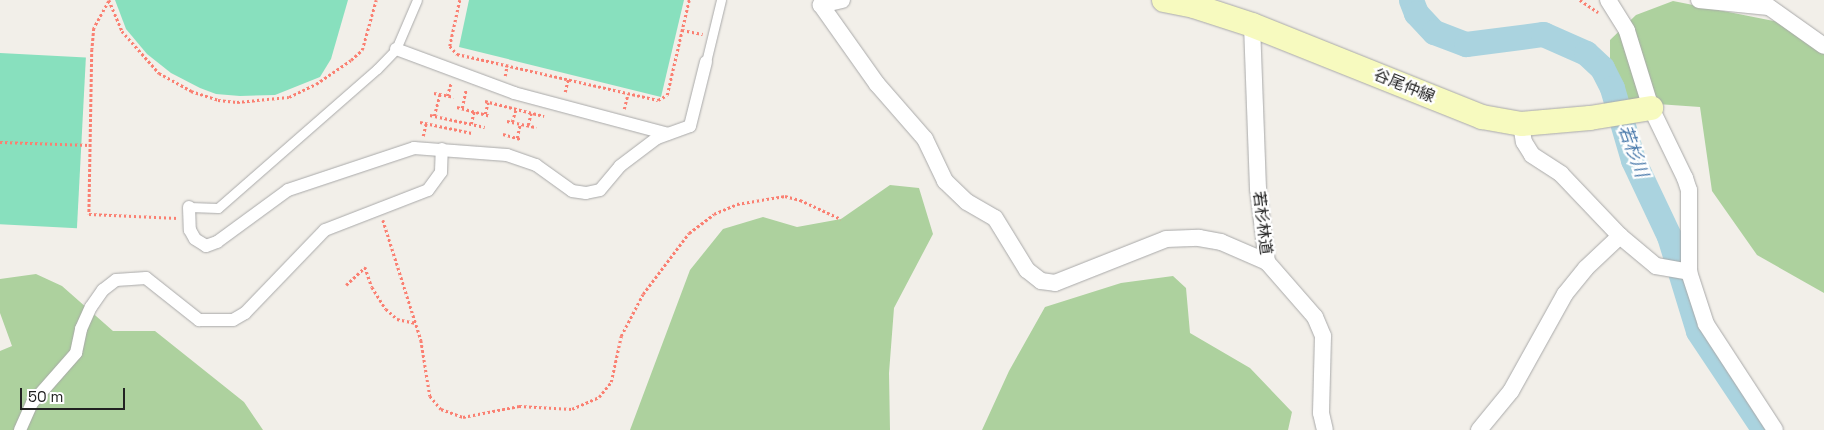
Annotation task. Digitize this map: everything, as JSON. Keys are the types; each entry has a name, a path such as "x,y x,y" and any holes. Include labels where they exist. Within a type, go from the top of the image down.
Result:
{"main road":[{"name":"谷尾仲線","path":"1164,0 1194,6 1252,26 1482,117 1521,124 1590,118 1644,109"}],"street":[{"path":"818,2 842,0"},
{"path":"1608,0 1627,31 1644,109 1689,190 1688,272 1706,324 1775,430"},
{"path":"1699,0 1769,7 1824,46"},
{"path":"818,2 877,84 925,139 945,181 967,202 995,218 1027,270 1041,281 1055,283 1166,239 1200,238 1221,242 1266,262"},
{"name":"若杉林道","path":"1252,26 1257,179 1266,262 1280,280 1305,303 1324,336 1321,413 1326,430"},
{"path":"396,50 514,93 669,134"},
{"path":"189,213 190,230 195,239 206,246 217,242 288,190 414,148 507,155 526,161 572,191 586,193 600,190 620,166 657,138 690,126 706,62"},
{"path":"1521,124 1524,142 1532,155 1561,174 1620,236 1656,266 1668,270 1688,272"},
{"path":"20,430 32,403 76,353 81,329 91,307 104,290 116,280 146,278 199,320 233,320 246,313 325,230 380,207 428,190 441,172 442,149"},
{"path":"1479,430 1510,391 1565,294 1586,268 1620,236"}],"lane":[{"path":"189,213 218,208 396,50 418,0"},
{"path":"706,62 721,0"}],"path":[{"path":"109,0 122,31 160,74 174,84 218,100 254,102 289,97 351,60 362,50 376,0"},
{"path":"109,0 94,28 89,214 189,213"},
{"path":"460,0 450,46 457,54 658,100 667,95 690,0"},
{"path":"682,30 712,36"},
{"path":"447,96 451,83"},
{"path":"462,108 467,88"},
{"path":"434,93 454,97"},
{"path":"434,116 440,94"},
{"path":"485,114 486,102 544,116"},
{"path":"457,107 490,116"},
{"path":"512,122 516,109"},
{"path":"472,124 474,112"},
{"path":"528,125 531,113"},
{"path":"430,114 484,127"},
{"path":"450,128 453,120"},
{"path":"507,121 536,127"},
{"path":"420,122 472,133"},
{"path":"517,138 520,124"},
{"path":"503,134 521,139"},
{"path":"507,144 509,136"},
{"path":"0,142 90,145"},
{"path":"380,207 416,323 430,396 436,406 448,414 463,417 519,406 579,408 606,390 614,372 621,336 635,307 679,246 701,222 737,204 785,196 800,200 841,219"},
{"path":"346,285 365,267 372,286 386,309 397,319 416,323"}],"green space":[{"path":"115,0 348,0 331,59 320,77 275,95 240,96 216,94 171,73 147,54 126,29"},
{"path":"469,0 684,0 661,97 459,47"},
{"path":"1673,1 1784,23 1824,47 1824,293 1757,255 1712,191 1700,107 1629,102 1610,63 1610,40 1636,15"},
{"path":"0,53 86,58 77,228 0,224"},
{"path":"890,185 919,188 933,234 894,308 889,373 890,430 630,430 690,270 723,229 763,217 797,227 841,219"},
{"path":"36,274 62,286 113,331 155,331 244,402 263,430 0,430 0,351 12,346 0,313 0,279"},
{"path":"1173,276 1186,288 1190,333 1250,368 1292,412 1288,430 982,430 1009,371 1045,307 1121,283"}],"waterway":[{"name":"若杉川","path":"1411,0 1416,13 1434,32 1466,44 1543,34 1586,53 1602,68 1612,88 1633,160 1669,236 1698,331 1764,430"}]}
